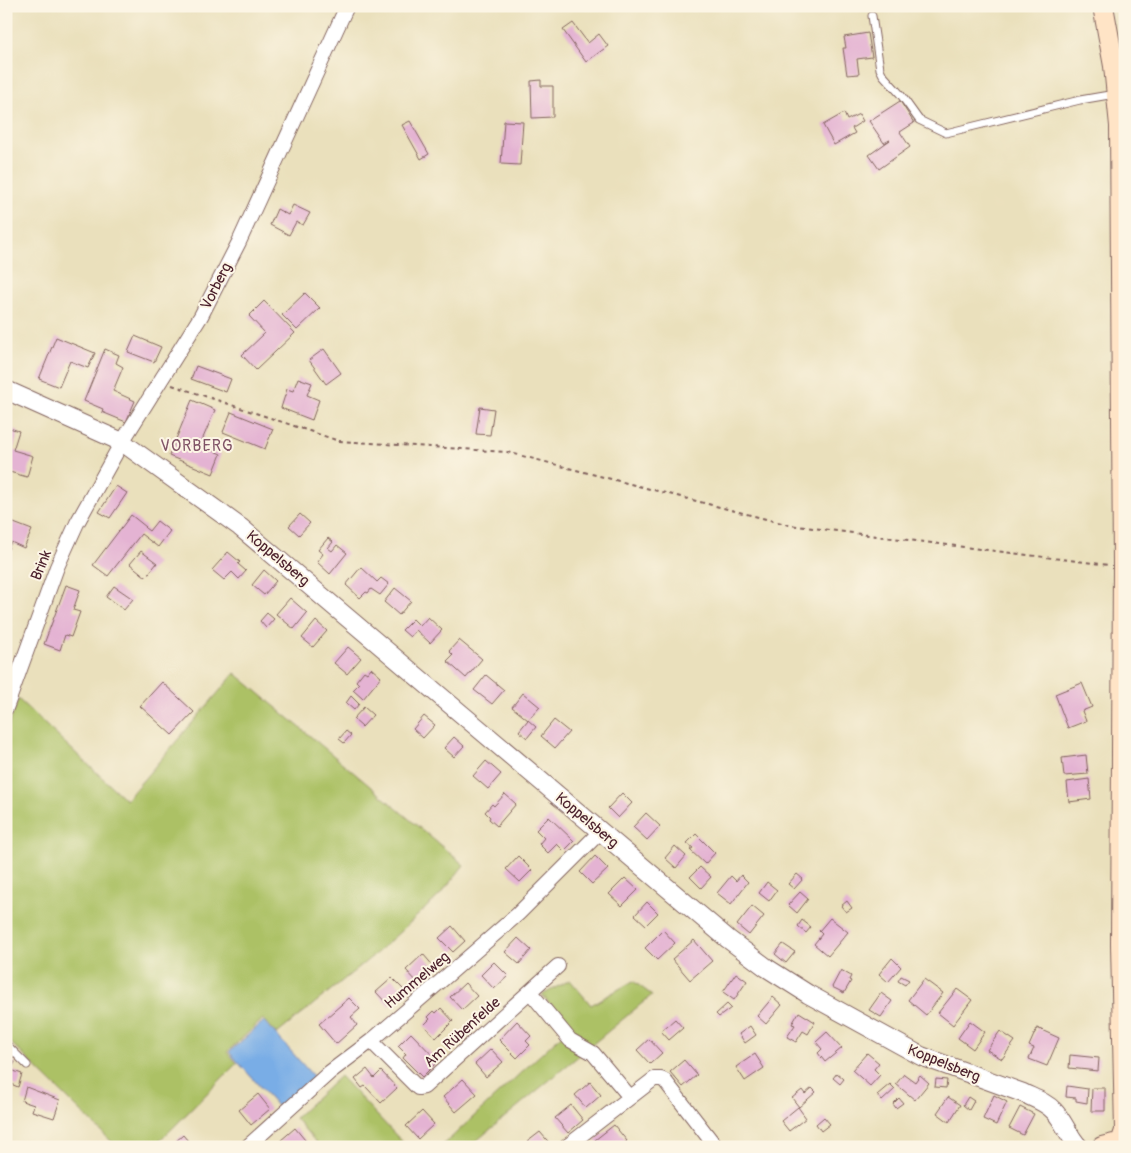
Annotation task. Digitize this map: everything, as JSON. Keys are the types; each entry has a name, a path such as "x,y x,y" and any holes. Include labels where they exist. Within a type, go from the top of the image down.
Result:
{"main road":[{"path":"1103,6 1122,125 1124,567 1121,944 1125,1132 1116,1146"}],"street":[{"name":"Vorberg","path":"122,442 201,316 239,242 347,6"},
{"path":"6,390 122,442"},
{"name":"Brink","path":"6,708 57,567 77,523 122,442"},
{"name":"Koppelsberg","path":"122,442 240,527 728,939 767,968 808,994 921,1056 1006,1086 1038,1100 1054,1110 1068,1135 1079,1147"},
{"name":"Hummelweg","path":"249,1146 330,1072 371,1041 518,914 601,831"},
{"name":"Am Rübenfelde","path":"371,1041 418,1088 424,1087 558,966"},
{"path":"530,992 570,1040 593,1053 630,1097"},
{"path":"566,1147 654,1079 661,1078 716,1147"}],"lane":[{"path":"872,16 880,69 883,75 902,95 919,120 946,133 1080,100 1117,94"},
{"path":"6,1044 27,1065"}],"path":[{"path":"160,381 339,441 507,452 789,524 1124,567"}],"green space":[{"path":"235,673 464,865 440,895 379,951 277,1034 263,1019 227,1052 237,1063 154,1147 117,1147 6,1038 6,733 18,699 126,800"},
{"path":"570,980 591,1005 633,981 652,995 469,1147 441,1147 570,1027 542,995"},
{"path":"340,1076 407,1147 320,1147 295,1118"}],"water":[{"path":"264,1021 314,1077 279,1108 229,1052"}],"building":[{"path":"573,23 588,43 599,34 608,46 586,62 563,30"},
{"path":"868,33 872,57 857,59 859,74 847,75 843,48 846,48 844,37"},
{"path":"541,80 541,86 553,86 553,117 532,118 531,81"},
{"path":"900,101 914,123 900,132 910,147 879,169 869,155 890,140 884,143 869,121"},
{"path":"844,113 847,120 859,114 863,121 852,128 855,133 834,145 823,125"},
{"path":"410,121 429,154 421,159 402,125"},
{"path":"504,121 523,122 520,165 501,164"},
{"path":"293,205 310,213 303,225 296,222 289,235 270,225 277,209 288,215"},
{"path":"305,293 320,308 297,330 282,315"},
{"path":"264,301 295,333 256,370 242,355 265,333 249,316"},
{"path":"135,336 161,347 154,362 128,352"},
{"path":"56,337 95,353 88,368 70,361 59,387 39,379"},
{"path":"105,349 119,355 116,363 123,367 113,391 135,401 126,422 102,412 103,409 84,401"},
{"path":"324,349 341,373 326,384 309,360"},
{"path":"196,366 231,379 226,392 191,379"},
{"path":"298,378 312,383 307,395 319,400 312,420 281,408 287,389 293,391"},
{"path":"192,400 215,410 200,445 221,454 213,474 169,456"},
{"path":"480,407 494,409 490,435 476,434"},
{"path":"231,412 273,429 265,449 223,432"},
{"path":"6,427 19,431 13,450 33,456 27,477 6,471"},
{"path":"116,486 127,493 110,518 99,512"},
{"path":"300,514 310,523 299,535 289,526"},
{"path":"131,515 149,531 157,521 170,531 158,547 141,534 108,576 93,565"},
{"path":"6,520 32,530 24,548 11,542 6,554"},
{"path":"328,538 333,542 328,548 332,551 337,545 347,553 330,574 317,562 323,554 318,550"},
{"path":"141,551 157,563 146,577 130,564"},
{"path":"228,552 240,562 238,564 246,571 239,579 232,572 224,580 212,570"},
{"path":"361,567 377,582 381,578 389,584 380,595 371,589 360,598 346,585"},
{"path":"264,570 276,581 264,595 252,585"},
{"path":"66,585 80,590 73,610 80,612 71,637 65,635 60,650 44,644"},
{"path":"114,586 133,599 124,610 106,597"},
{"path":"395,588 411,601 399,615 384,602"},
{"path":"290,598 307,613 294,629 276,614"},
{"path":"267,613 274,619 266,628 260,621"},
{"path":"428,617 442,630 430,643 416,630 410,637 402,630 413,619 420,626"},
{"path":"316,621 327,631 313,647 302,638"},
{"path":"459,640 482,659 466,678 447,661 453,655 449,651"},
{"path":"348,647 361,658 347,674 334,663"},
{"path":"371,668 381,677 363,699 353,690 359,684 356,681 364,671 367,673"},
{"path":"486,675 504,690 492,704 474,690"},
{"path":"162,682 194,712 172,735 140,706"},
{"path":"1082,683 1092,707 1082,711 1086,721 1068,728 1055,694"},
{"path":"523,693 540,707 528,720 512,707"},
{"path":"351,696 359,704 354,710 346,703"},
{"path":"364,707 373,715 362,727 353,719"},
{"path":"424,716 435,725 423,738 413,729"},
{"path":"528,720 536,727 527,738 519,731"},
{"path":"554,720 569,732 555,748 541,736"},
{"path":"346,731 351,735 344,743 339,739"},
{"path":"454,737 464,746 454,757 444,748"},
{"path":"1086,755 1088,774 1064,776 1062,758"},
{"path":"486,761 501,774 488,789 473,776"},
{"path":"1089,779 1091,799 1069,802 1067,782"},
{"path":"622,793 632,803 618,818 608,808"},
{"path":"505,794 516,804 497,826 489,819 490,817 485,812 492,804 494,806"},
{"path":"646,813 660,826 647,840 633,827"},
{"path":"549,817 574,841 564,851 557,844 548,853 539,844 544,838 536,830"},
{"path":"696,834 715,853 705,864 690,850 693,848 687,843"},
{"path":"675,846 686,856 676,868 665,858"},
{"path":"518,856 532,870 520,882 506,869"},
{"path":"595,856 608,869 592,884 580,872"},
{"path":"700,867 711,877 701,888 690,877"},
{"path":"797,874 803,879 794,889 788,884"},
{"path":"741,875 748,882 731,904 717,893 731,876 736,881"},
{"path":"625,878 638,890 622,906 609,894"},
{"path":"767,882 777,890 769,901 759,893"},
{"path":"800,892 808,899 797,913 788,905"},
{"path":"847,901 852,908 846,912 841,906"},
{"path":"647,902 658,913 646,925 635,915"},
{"path":"752,906 764,916 749,935 737,925"},
{"path":"830,918 848,932 828,956 814,944 822,934 819,931"},
{"path":"802,920 811,927 806,933 798,926"},
{"path":"452,926 465,941 453,952 439,938"},
{"path":"663,930 675,943 657,960 645,948"},
{"path":"518,938 531,950 519,964 505,952"},
{"path":"694,940 712,961 690,980 672,959"},
{"path":"783,944 795,952 786,963 775,954"},
{"path":"423,954 435,968 418,983 406,970"},
{"path":"892,958 901,967 888,982 879,974"},
{"path":"494,962 508,976 494,989 481,975"},
{"path":"841,970 851,976 849,980 851,981 844,993 832,987"},
{"path":"736,973 747,981 734,1000 723,992"},
{"path":"901,976 909,980 905,985 898,981"},
{"path":"392,978 405,991 389,1006 376,992"},
{"path":"924,979 943,993 926,1015 908,1000"},
{"path":"465,983 477,996 462,1010 450,997"},
{"path":"957,989 972,1000 953,1025 938,1013"},
{"path":"881,993 892,1001 881,1017 869,1010"},
{"path":"773,997 782,1005 766,1024 757,1016"},
{"path":"349,998 360,1009 351,1017 357,1025 336,1044 319,1024"},
{"path":"727,1004 731,1008 719,1017 716,1014"},
{"path":"441,1008 453,1021 436,1038 424,1025 434,1011 436,1013"},
{"path":"799,1012 815,1022 808,1034 803,1031 796,1042 787,1037 795,1025 792,1024"},
{"path":"675,1019 683,1028 669,1040 661,1031"},
{"path":"517,1021 531,1036 526,1041 530,1045 517,1058 499,1040"},
{"path":"970,1021 985,1032 973,1049 958,1038"},
{"path":"750,1026 756,1035 745,1043 739,1034"},
{"path":"1037,1028 1059,1038 1047,1066 1029,1059 1034,1048 1029,1046"},
{"path":"1000,1031 1015,1041 1002,1059 987,1050"},
{"path":"827,1032 842,1048 825,1062 818,1053 822,1049 816,1042"},
{"path":"411,1033 438,1061 422,1077 403,1058 406,1054 398,1046"},
{"path":"649,1039 662,1053 650,1064 637,1050"},
{"path":"491,1049 503,1062 486,1077 475,1064"},
{"path":"867,1053 879,1063 874,1069 880,1075 870,1086 852,1070"},
{"path":"755,1054 764,1068 745,1081 736,1067"},
{"path":"1070,1055 1099,1058 1098,1071 1069,1068"},
{"path":"6,1059 15,1062 11,1070 22,1074 18,1087 6,1082 8,1078 6,1077"},
{"path":"684,1060 697,1075 683,1087 670,1072"},
{"path":"367,1069 374,1078 381,1071 397,1088 381,1103 365,1086 362,1088 355,1079"},
{"path":"837,1073 844,1079 840,1084 833,1078"},
{"path":"904,1074 915,1082 920,1075 929,1083 915,1100 896,1084"},
{"path":"463,1079 477,1094 456,1112 443,1097"},
{"path":"936,1079 947,1080 946,1088 935,1087"},
{"path":"590,1082 601,1095 586,1108 575,1095"},
{"path":"890,1084 895,1089 882,1101 877,1095"},
{"path":"1067,1086 1088,1089 1087,1103 1076,1101 1076,1098 1066,1097"},
{"path":"26,1087 60,1100 54,1118 32,1111 34,1105 22,1101"},
{"path":"812,1088 816,1092 799,1107 792,1098 802,1090 805,1094"},
{"path":"1092,1088 1105,1088 1105,1111 1091,1111"},
{"path":"258,1094 270,1109 251,1125 239,1110"},
{"path":"994,1095 1007,1102 996,1125 983,1119"},
{"path":"948,1097 960,1105 949,1122 937,1113"},
{"path":"968,1097 974,1101 969,1110 963,1105"},
{"path":"899,1098 903,1103 896,1108 893,1104"},
{"path":"571,1105 583,1120 568,1133 555,1118"},
{"path":"798,1107 806,1118 789,1131 781,1121"},
{"path":"1020,1107 1034,1114 1023,1135 1009,1128"},
{"path":"422,1111 434,1124 418,1139 406,1126"},
{"path":"824,1117 830,1124 821,1131 816,1124"},
{"path":"614,1125 627,1141 620,1147 600,1147 595,1140"},
{"path":"295,1128 309,1147 285,1147 280,1141"},
{"path":"540,1132 551,1147 531,1147 527,1142"},
{"path":"183,1135 193,1147 177,1147 174,1143"}],"district":[{"name":"VORBERG","path":"197,445"}]}
